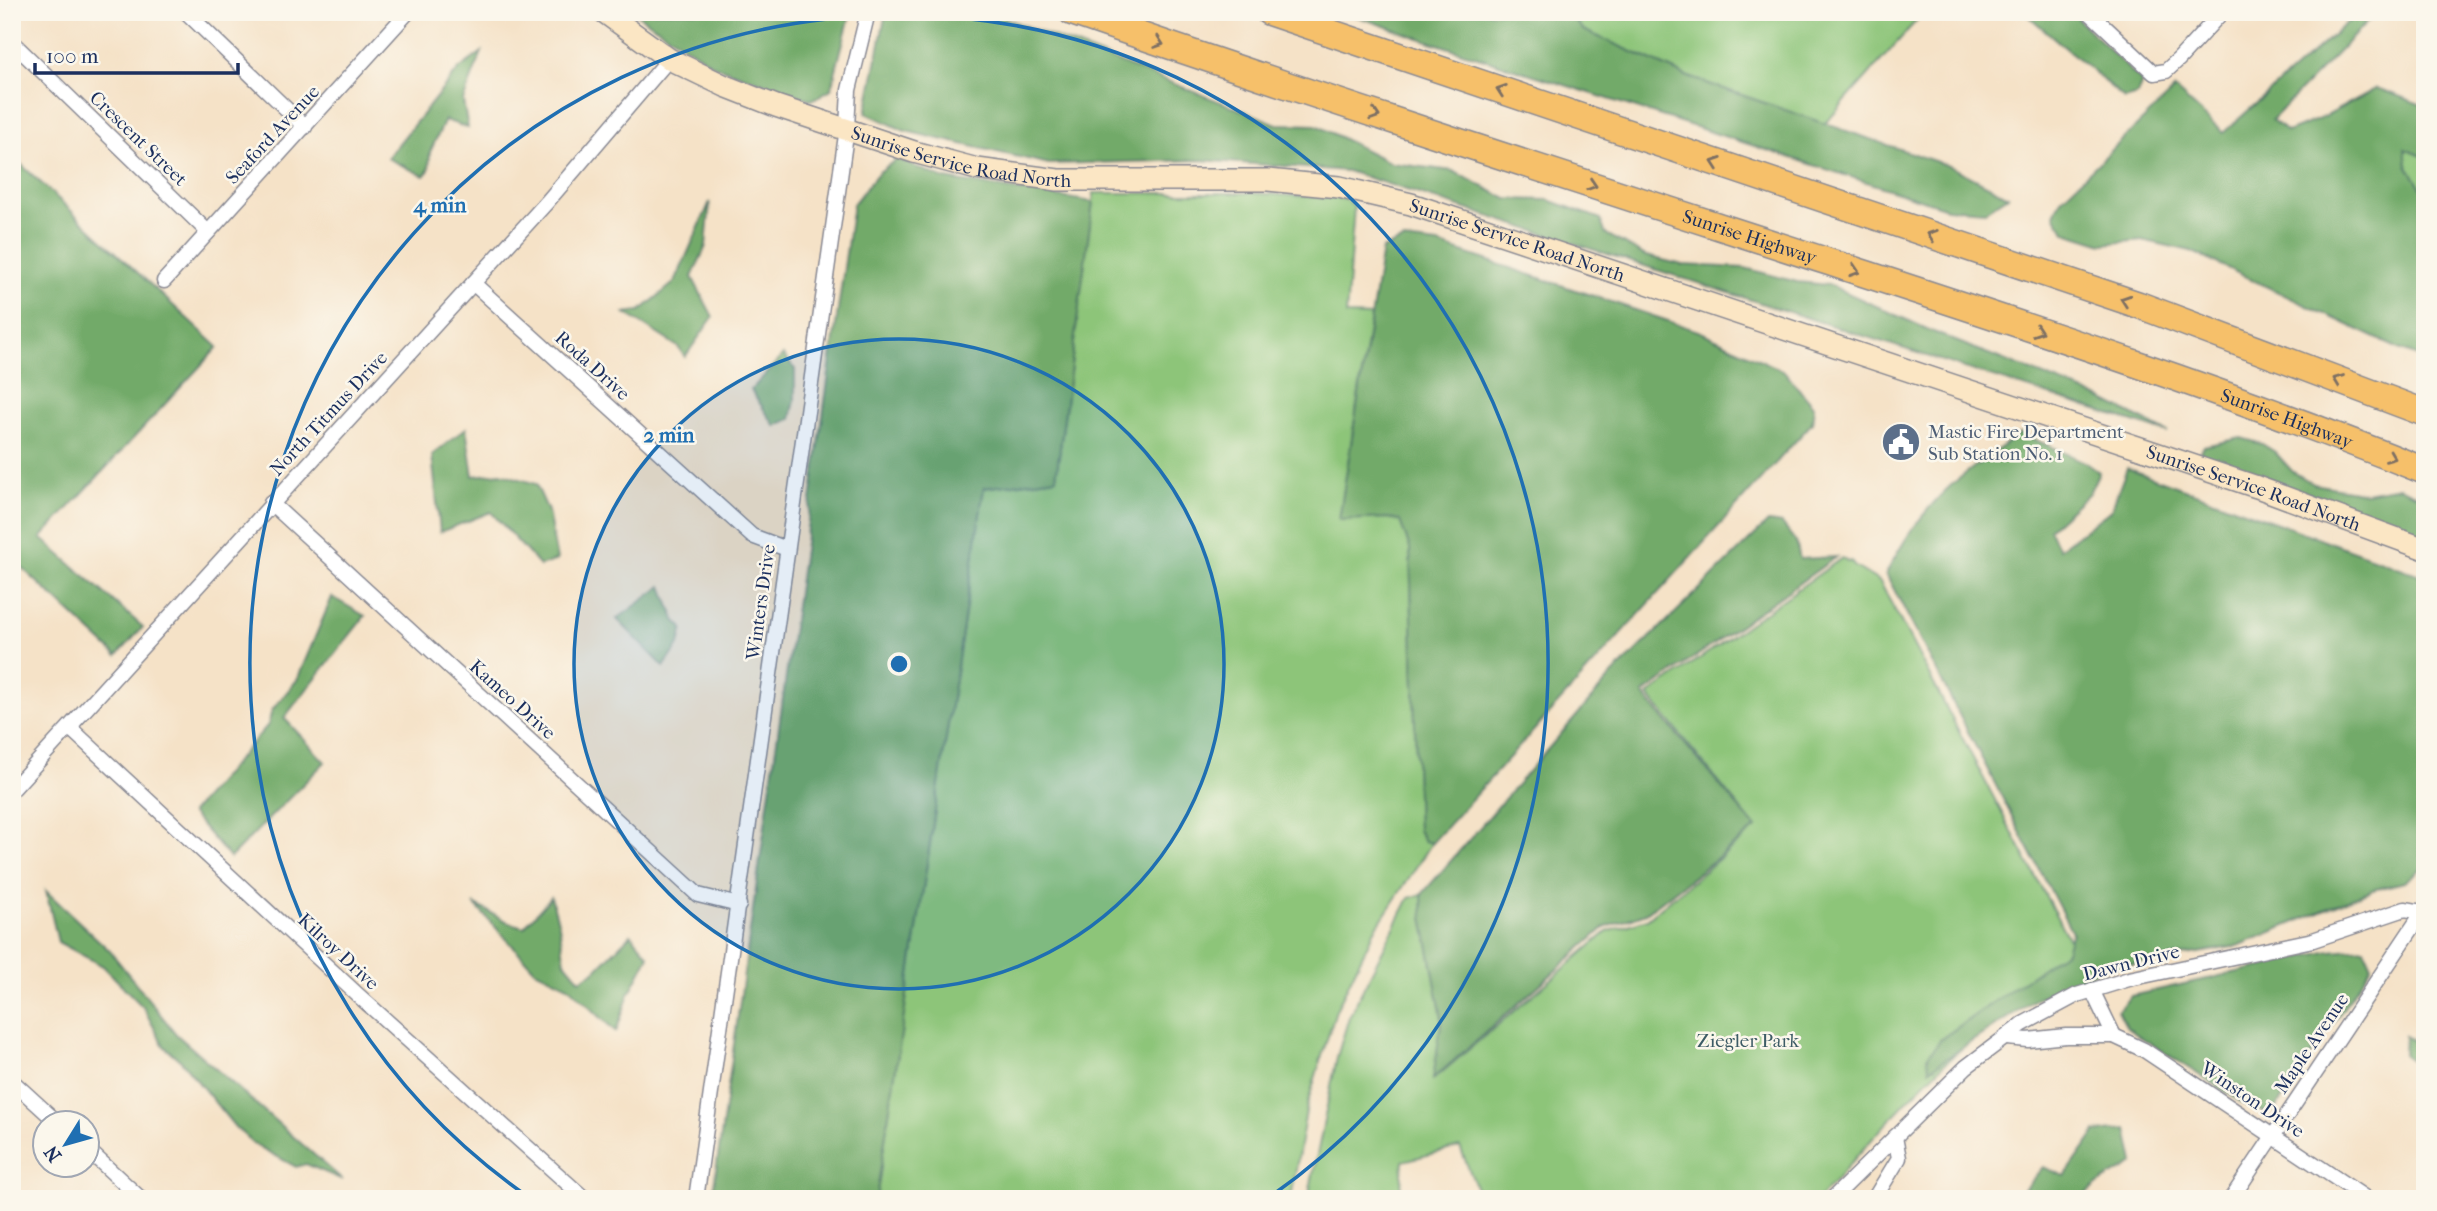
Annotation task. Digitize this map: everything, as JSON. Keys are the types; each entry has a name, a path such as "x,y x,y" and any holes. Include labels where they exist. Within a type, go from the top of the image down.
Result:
{"highway":[{"name":"Sunrise Highway","path":"1072,12 1263,79 1973,309 2307,423 2425,471"},
{"path":"1269,12 2139,305 2425,413"}],"street":[{"path":"186,12 305,127"},
{"name":"Sunrise Service Road North","path":"604,12 669,60 725,86 776,106 942,161 1003,174 1058,180 1269,180 1339,187 1411,204 2244,482 2425,549"},
{"name":"Winters Drive","path":"696,1199 847,128 849,90 868,12"},
{"path":"2089,12 2154,73 2166,71 2173,65 2222,12"},
{"name":"Seaford Avenue","path":"163,281 305,127 399,15"},
{"name":"Crescent Street","path":"12,42 208,232"},
{"name":"North Titmus Drive","path":"12,790 596,148 669,60"},
{"name":"Roda Drive","path":"473,283 752,536 787,549"},
{"name":"Kameo Drive","path":"271,503 698,895 739,905"},
{"name":"Kilroy Drive","path":"70,727 339,977 585,1199"},
{"name":"Dawn Drive","path":"1832,1199 1952,1079 2038,1015 2092,990 2129,979 2313,940 2405,909 2424,911"},
{"name":"Maple Avenue","path":"2231,1199 2424,911"},
{"path":"2092,990 2114,1035"},
{"name":"Winston Drive","path":"2007,1038 2028,1040 2114,1035 2144,1050 2367,1199"},
{"path":"12,1081 44,1110"},
{"path":"1874,1199 1899,1158 1895,1137"},
{"path":"102,1163 141,1199"}],"green space":[{"path":"633,12 851,12 831,89 812,100 715,66"},
{"path":"886,12 990,12 1277,124 1316,125 1391,163 1453,171 1507,199 1549,200 1601,219 1605,233 1646,256 1683,265 1745,268 1797,282 1830,285 1938,334 2102,399 2168,433 1347,171 1200,160 1049,164 905,131 866,113"},
{"path":"1344,12 1568,12 1583,30 1686,76 1952,167 2008,196 1985,211 1947,208"},
{"path":"1568,12 1924,12 1825,124 1686,76 1583,30"},
{"path":"2024,12 2071,12 2142,82 2137,95 2125,99"},
{"path":"2359,12 2377,12 2272,120 2287,132 2322,118 2377,88 2425,106 2425,157 2405,149 2407,165 2425,194 2425,359 2191,251 2142,240 2103,244 2065,232 2054,215 2061,199 2175,89 2223,133"},
{"path":"482,52 463,101 468,128 445,120 430,152 429,170 424,176 387,158 459,69"},
{"path":"2405,148 2425,157 2425,194 2407,165"},
{"path":"12,156 218,347 41,538 143,627 117,656 19,565 12,571"},
{"path":"897,159 945,179 1093,202 1056,478 984,488 876,1199 712,1199 853,204 878,173"},
{"path":"1094,193 1252,193 1345,199 1354,207 1346,315 1371,316 1339,520 1388,518 1400,521 1410,548 1418,830 1424,841 1432,843 1374,931 1336,1010 1307,1105 1291,1199 876,1199 984,488 1056,478"},
{"path":"710,202 706,246 692,277 713,317 685,357 678,347 625,313 640,311 675,282"},
{"path":"1404,240 1438,244 1701,332 1784,371 1814,407 1812,423 1432,843 1424,841 1418,830 1410,548 1400,521 1388,518 1339,520 1382,249"},
{"path":"783,355 795,369 795,400 791,419 775,426 751,390"},
{"path":"466,428 473,476 501,473 536,484 548,511 557,560 540,566 491,512 440,532 432,455"},
{"path":"2020,433 2085,462 2099,472 2089,493 2049,529 2059,549 2111,510 2127,468 2425,577 2425,866 2404,882 2372,890 2238,946 2100,970 2037,998 1929,1070 1928,1056 1941,1039 2066,951 2072,932 1886,574 1913,529 1937,499 1963,475"},
{"path":"2241,438 2262,444 2275,452 2292,471 2314,484 2366,493 2399,487 2425,498 2425,536 2199,454 2204,446"},
{"path":"1768,522 1782,524 1796,542 1800,559 1836,557 1643,694 1756,828 1646,913 1604,928 1433,1079 1442,1018 1423,917 1422,894 1613,674"},
{"name":"Ziegler Park","path":"1842,558 1851,561 1854,566 1880,582 2089,978 2044,994 2012,1011 1981,1033 1922,1085 1819,1199 1481,1199 1460,1147 1403,1161 1400,1199 1308,1199 1337,1057 1349,1017 1409,898 1422,894 1423,917 1442,1018 1434,1079 1607,932 1647,919 1756,828 1648,695"},
{"path":"662,586 675,620 683,628 679,645 664,667 617,619"},
{"path":"332,597 365,616 284,718 325,762 230,858 191,813 268,725 272,710 297,680"},
{"path":"46,891 109,950 177,1035 343,1180 306,1164 296,1167 254,1144 235,1127 182,1062 164,1046 143,1007 103,966 58,942"},
{"path":"551,897 565,962 580,980 596,970 631,934 649,956 629,994 616,1032 568,986 535,970 474,904 510,923 524,927"},
{"path":"2364,948 2372,966 2275,1109 2267,1113 2244,1104 2127,1028 2118,1010 2131,996 2330,951"},
{"path":"2405,1036 2425,1047 2425,1070 2404,1055"},
{"path":"2127,1129 2134,1163 2098,1184 2080,1199 2016,1199 2043,1167 2065,1176 2096,1132"}],"place":[{"name":"Mastic Fire Department Sub Station No. 1","path":"1901,442"}]}
